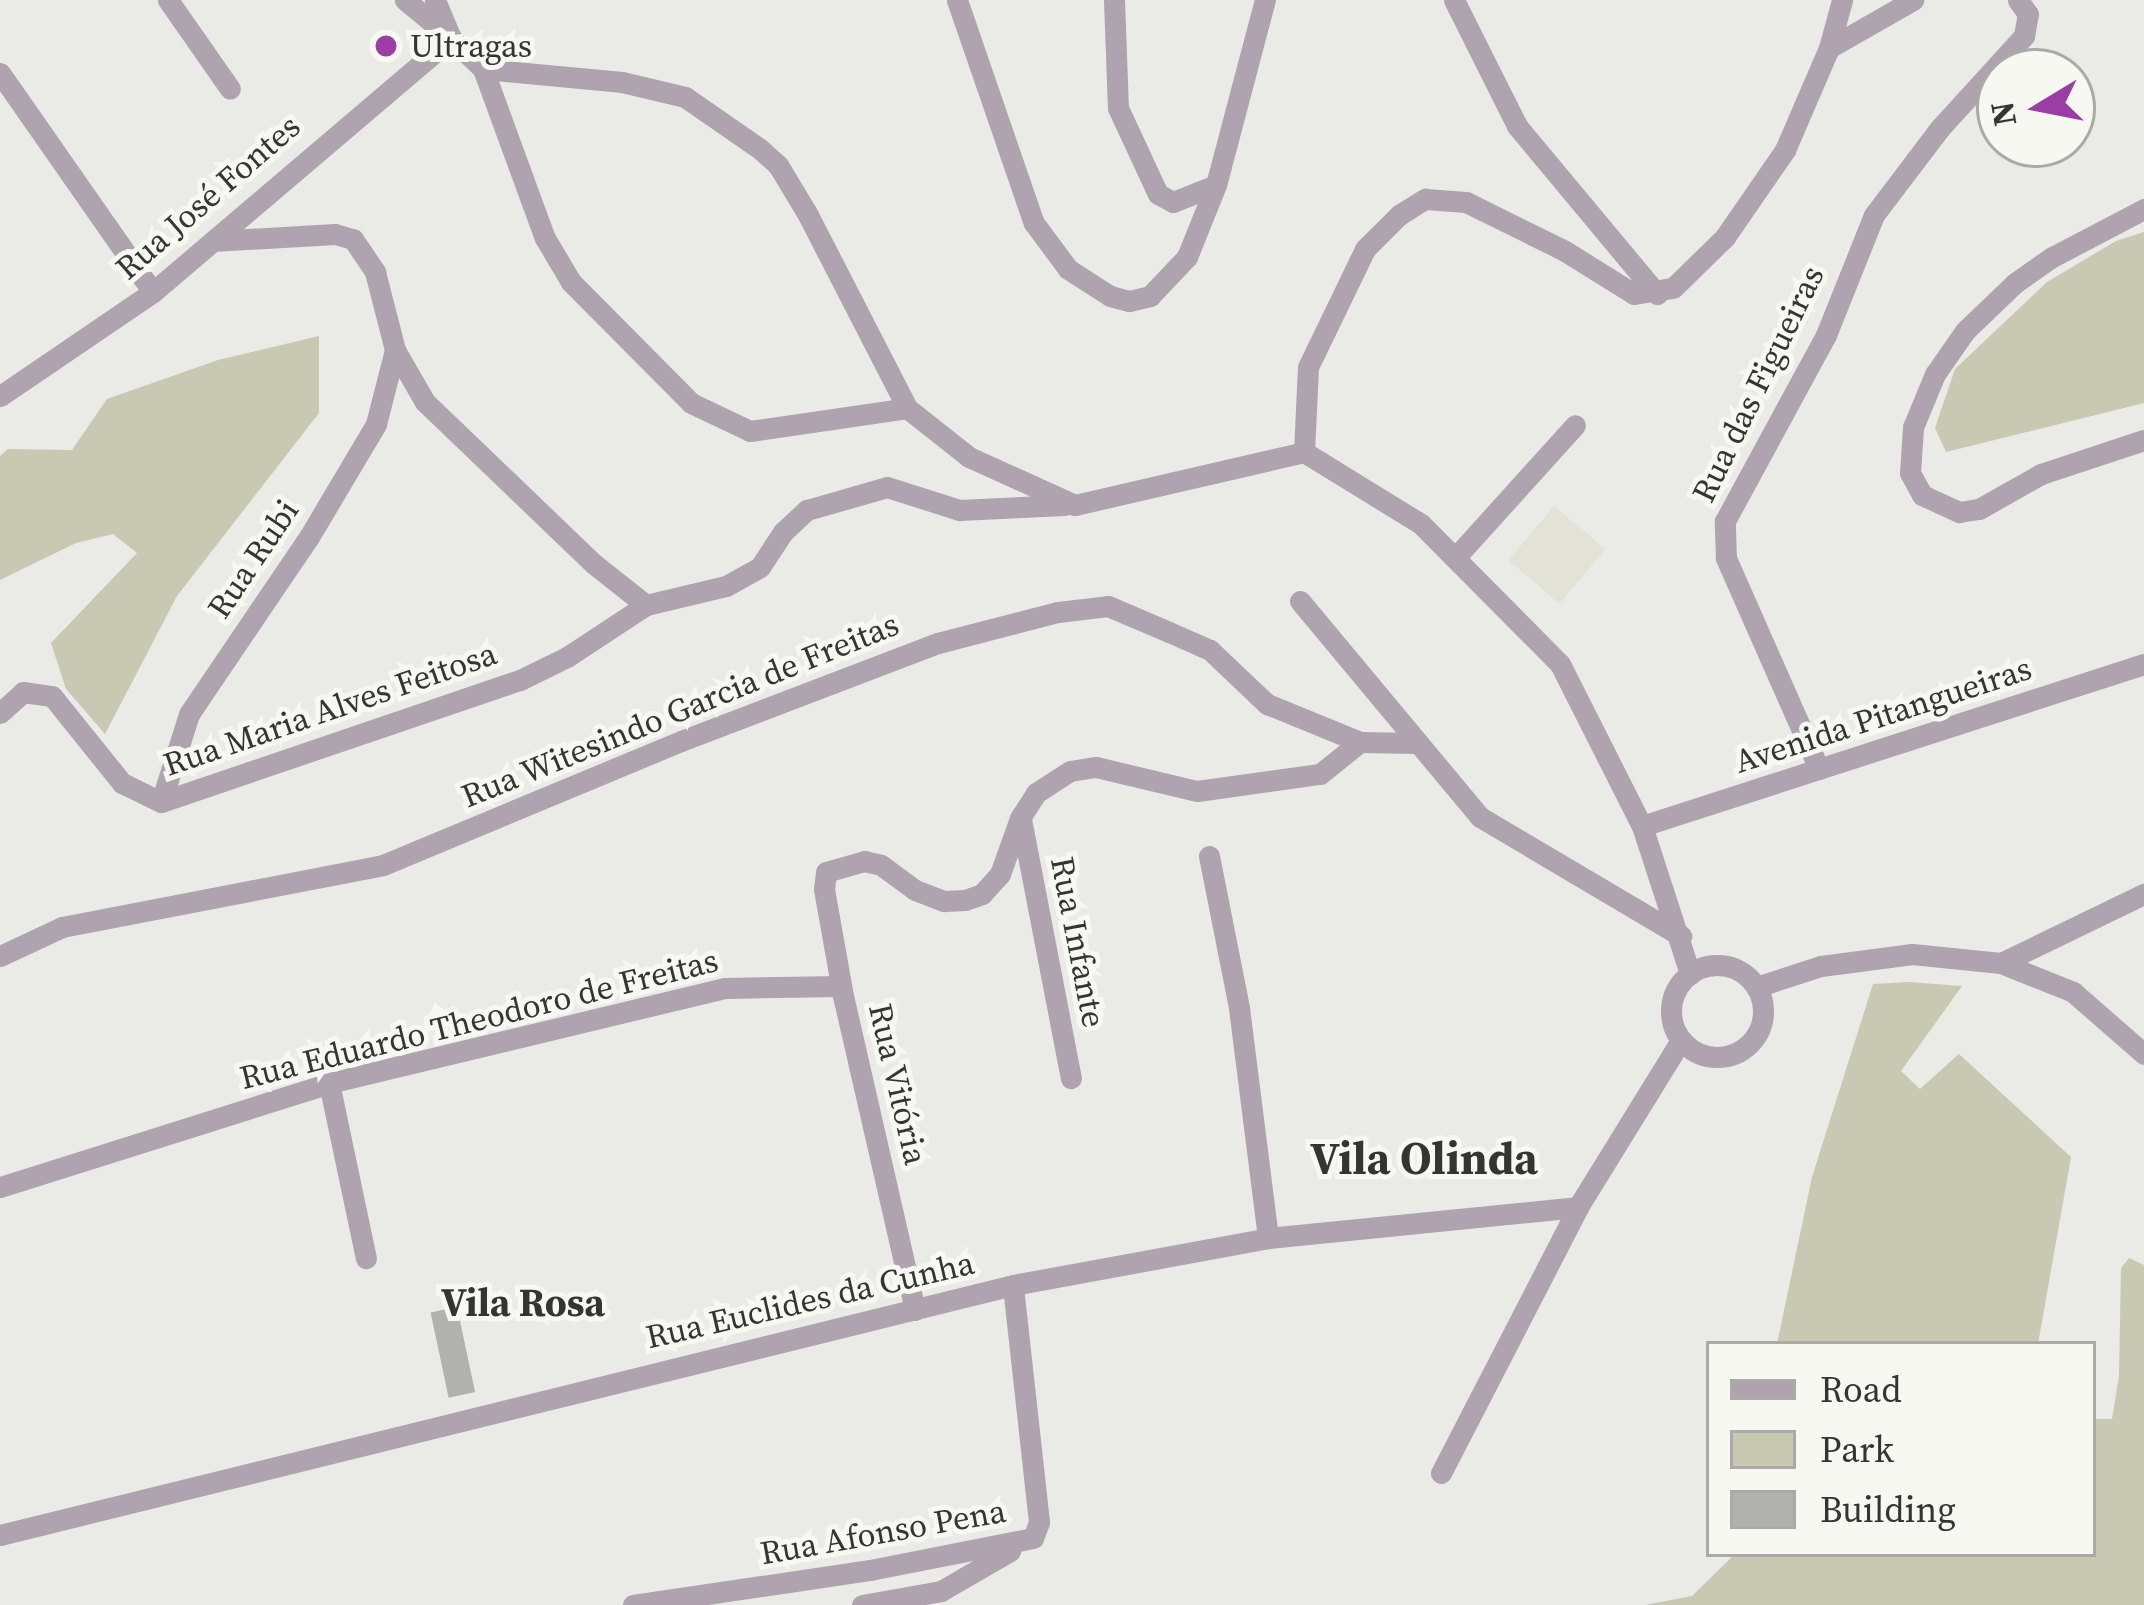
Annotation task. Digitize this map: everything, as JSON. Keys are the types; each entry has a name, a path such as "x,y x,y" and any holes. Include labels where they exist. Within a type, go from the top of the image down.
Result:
{"street":[{"path":"168,0 230,89"},
{"path":"405,0 483,69 545,238 571,282 691,403 750,431 907,408"},
{"path":"435,0 452,38"},
{"path":"957,0 1034,223 1068,269 1110,296 1129,301 1150,296 1186,257 1216,185 1265,0"},
{"path":"1114,0 1118,108 1158,194 1173,202 1216,185"},
{"path":"1454,0 1517,126 1658,294"},
{"path":"1304,452 1308,367 1365,249 1399,214 1425,199 1466,202 1565,251 1617,287 1658,294 1697,269 1759,195 1785,150 1829,47 1842,0"},
{"path":"1829,47 1912,0"},
{"name":"Rua das Figueiras","path":"1819,769 1726,558 1725,521 1826,335 1874,215 1897,179 2024,36 2028,14 2018,0"},
{"name":"Rua José Fontes","path":"0,394 154,292 452,38"},
{"path":"483,69 622,82 685,98 760,149 778,165 808,215 907,408 969,457 1075,505 1304,452 1421,524 1560,664 1642,826 1682,937 1690,974"},
{"path":"0,73 154,292"},
{"path":"2144,208 2052,256 2015,283 1966,332 1936,374 1913,427 1910,473 1922,495 1959,512 1979,509 2042,474 2144,440"},
{"path":"213,242 335,234 353,239 375,272 395,350 425,402 452,434 646,605"},
{"name":"Rua Rubi","path":"161,802 189,713 309,537 376,424 395,350"},
{"path":"1455,558 1575,425"},
{"name":"Rua Maria Alves Feitosa","path":"0,712 23,692 52,696 122,783 161,802 520,680 567,657 646,605 726,586 760,567 807,510 887,487 973,511 1075,505"},
{"path":"1300,601 1480,817 1682,937"},
{"name":"Rua Witesindo Garcia de Freitas","path":"0,956 62,927 383,865 681,741 938,643 1058,612 1108,606 1169,632 1210,650 1267,704 1360,742"},
{"name":"Avenida Pitangueiras","path":"1642,826 2144,664"},
{"path":"1020,818 1036,793 1070,771 1096,767 1197,791 1320,774 1360,742 1414,743"},
{"name":"Rua Vitória","path":"915,1310 841,986 826,872 864,861 881,865 915,890 944,901 965,900 982,894 1000,874 1020,818"},
{"name":"Rua Infante","path":"1020,818 1071,1078"},
{"path":"1209,856 1239,1008 1268,1238"},
{"path":"2001,963 2144,894"},
{"path":"1756,987 1821,966 1912,954 2001,963 2072,992 2144,1054"},
{"path":"1718,965 1746,975 1756,987 1763,1017 1750,1044 1722,1058 1693,1051 1681,1040 1671,1012 1680,985 1690,974 1718,965"},
{"name":"Rua Eduardo Theodoro de Freitas","path":"0,1187 329,1082 725,988 841,986"},
{"path":"1441,1473 1578,1208 1681,1040"},
{"path":"329,1082 366,1258"},
{"name":"Rua Euclides da Cunha","path":"0,1535 1013,1286 1268,1238 1578,1208"},
{"name":"Rua Afonso Pena","path":"634,1605 1024,1543 1039,1522 1013,1286"},
{"path":"862,1605 941,1591 1024,1543"}],"shaded area":[{"path":"1554,506 1605,549 1560,603 1508,560"}],"green space":[{"path":"2144,232 2144,403 1946,452 1935,428 1955,369 2047,282 2116,241"},
{"path":"319,336 319,413 177,596 105,734 66,689 51,643 137,553 113,534 76,543 0,580 0,456 8,449 72,450 107,399 218,360"},
{"path":"1873,984 1962,986 1901,1071 1920,1089 1959,1054 2071,1157 2039,1341 1778,1341 1812,1177"},
{"path":"2129,1258 2144,1265 2144,1605 1645,1605 1692,1596 1732,1557 2096,1557 2096,1419 2112,1419 2119,1376 2121,1268"}],"building":[{"path":"457,1307 475,1392 449,1398 431,1313"}],"place":[{"name":"Ultragas","path":"386,46"}],"district":[{"name":"Vila Olinda","path":"1424,1159"},
{"name":"Vila Rosa","path":"523,1303"}]}
